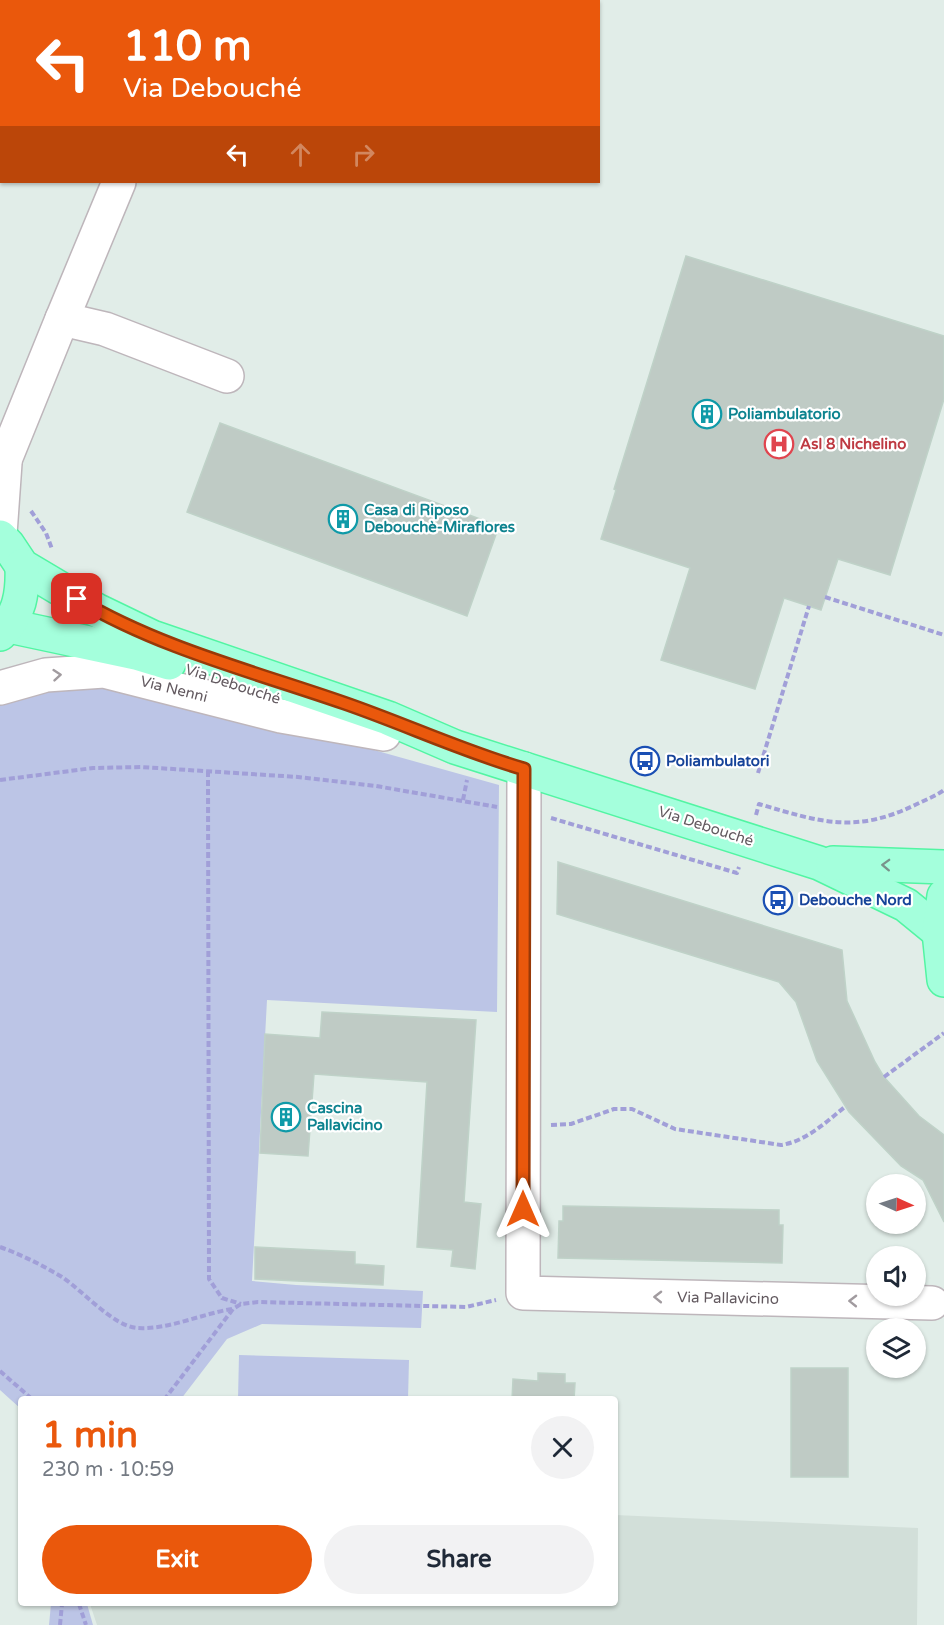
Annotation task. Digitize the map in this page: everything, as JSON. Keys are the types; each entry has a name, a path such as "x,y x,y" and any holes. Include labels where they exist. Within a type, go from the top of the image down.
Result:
{"main road":[{"name":"Via Debouché","path":"0,536 22,566 96,610 152,637 388,718 455,747 819,863 906,904 939,932"},
{"name":"Via Debouché","path":"22,566 23,586 19,608 4,630 136,653 384,734 455,747"},
{"name":"Via Debouché","path":"819,863 944,867"},
{"path":"944,896 939,932 944,980"}],"street":[{"path":"0,536 3,468 20,420 119,183"},
{"path":"62,319 105,329 227,376"},
{"name":"Via Nenni","path":"0,688 46,675 104,671 281,716 384,734"},
{"path":"523,1293 524,769"},
{"name":"Via Pallavicino","path":"523,1293 932,1303"}],"path":[{"path":"28,499 31,510 46,533 53,551"},
{"path":"825,597 944,635"},
{"path":"758,773 809,606"},
{"path":"0,780 141,766 376,786 556,819 737,873"},
{"path":"208,771 209,1279 222,1298 242,1304"},
{"path":"759,804 820,822 857,824 895,815 944,790"},
{"path":"884,1077 944,1033"},
{"path":"524,1125 571,1124 614,1109 632,1109 675,1129 781,1144 795,1143 811,1134 846,1106"},
{"path":"0,1247 36,1262 63,1278 120,1323 136,1328 164,1324 258,1302 466,1307 523,1293"},
{"path":"167,1396 233,1309"},
{"path":"0,1371 28,1396"},
{"path":"60,1625 62,1606"},
{"path":"80,1606 86,1625"}],"shaded area":[{"path":"42,685 156,689 499,785 497,1012 267,1000 252,1281 423,1291 421,1328 262,1324 227,1339 183,1396 18,1396 18,1406 0,1390 0,702"},
{"path":"239,1355 409,1360 408,1396 238,1396"},
{"path":"618,1515 918,1528 917,1625 97,1625 91,1607 618,1606"},
{"path":"51,1606 88,1606 93,1625 49,1625"}],"building":[{"name":"Poliambulatorio","path":"686,256 944,336 944,399 890,575 838,559 821,610 784,598 755,689 661,660 690,568 601,539 616,490 614,489"},
{"name":"Casa di Riposo Debouchè-Miraflores","path":"220,423 499,526 467,616 187,512"},
{"path":"558,862 842,950 847,1001 875,1062 884,1077 919,1116 944,1135 944,1222 926,1186 926,1174 914,1174 901,1166 849,1112 817,1061 796,1002 779,982 557,914"},
{"name":"Cascina Pallavicino","path":"322,1012 476,1020 464,1202 481,1204 475,1269 451,1266 453,1250 417,1247 427,1082 314,1074 308,1156 260,1153 265,1034 320,1038"},
{"path":"563,1206 779,1210 779,1225 783,1225 782,1263 558,1258 559,1221 563,1221"},
{"path":"255,1247 355,1252 355,1264 384,1266 383,1285 255,1279"},
{"path":"791,1368 848,1368 848,1477 791,1477"},
{"path":"538,1373 565,1374 565,1383 575,1383 574,1396 512,1396 513,1379 538,1381"}],"place":[{"name":"Poliambulatorio","path":"707,414"},
{"name":"Asl 8 Nichelino","path":"779,444"},
{"name":"Casa di Riposo Debouchè-Miraflores","path":"343,519"},
{"name":"Poliambulatori","path":"645,761"},
{"name":"Debouche Nord","path":"778,900"},
{"name":"Cascina Pallavicino","path":"286,1117"}],"route":[{"path":"77,599 152,637 388,718 455,747 524,769 523,1209"}]}
